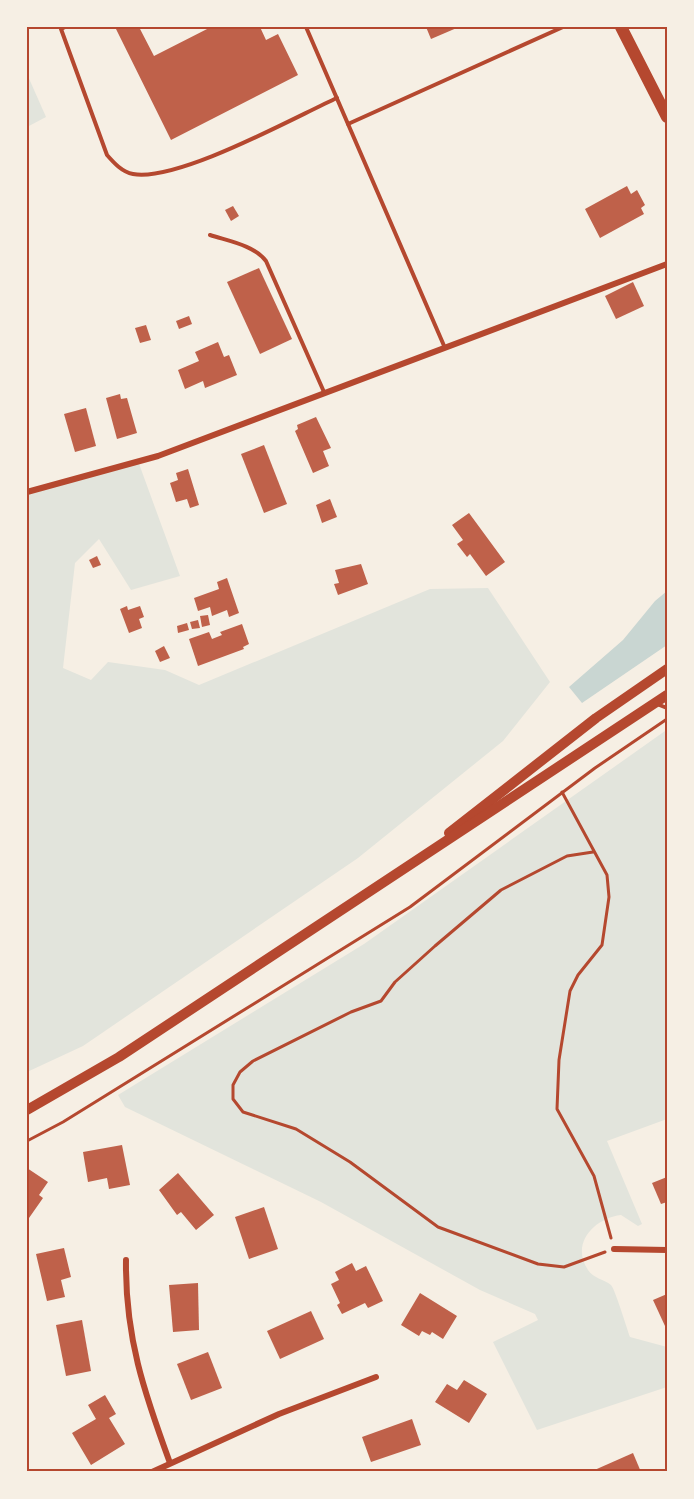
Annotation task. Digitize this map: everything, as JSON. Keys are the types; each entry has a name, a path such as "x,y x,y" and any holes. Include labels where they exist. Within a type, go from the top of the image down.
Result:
{"main road":[{"path":"621,27 665,110"},
{"path":"404,869 573,735 667,669"},
{"path":"27,1110 119,1057 667,695"}],"street":[{"path":"27,492 158,456 667,264"},
{"path":"615,1249 667,1250"},
{"path":"126,1260 125,1294 132,1348 145,1395 170,1463"},
{"path":"152,1472 279,1414 376,1377"}],"lane":[{"path":"65,27 61,28 107,155 118,166 133,174 190,166 337,98"},
{"path":"306,27 445,348"},
{"path":"348,124 563,27"},
{"path":"210,235 261,253 324,392"},
{"path":"653,703 667,708"}],"path":[{"path":"27,1141 63,1122 410,907 562,792 667,719"},
{"path":"562,792 607,875 607,921 602,945 578,975 570,991 559,1060 557,1109 594,1176 615,1249 564,1267 538,1264 438,1227 350,1162 296,1129 243,1112 233,1099 233,1085 240,1072 253,1061 351,1012 381,1001 395,982 501,890 567,856 593,852"}],"shaded area":[{"path":"27,74 46,117 27,127"},
{"path":"138,461 180,576 131,590 99,539 75,563 63,668 91,680 108,662 165,670 199,685 430,589 488,588 550,682 503,741 358,858 83,1046 27,1072 27,489"},
{"path":"667,591 667,645 582,703 569,687 623,640 655,601"},
{"path":"665,731 667,1119 607,1141 642,1224 638,1226 621,1215 611,1217 594,1227 588,1234 582,1250 583,1260 590,1273 613,1288 630,1337 667,1347 667,1387 537,1430 493,1342 538,1320 535,1314 480,1290 321,1202 125,1107 118,1095 364,944"}],"building":[{"path":"139,27 154,56 211,27 260,27 266,40 278,34 298,75 171,140 116,29"},
{"path":"426,27 459,27 431,39"},
{"path":"627,186 631,194 637,190 645,205 641,208 644,214 600,238 585,209"},
{"path":"233,206 239,216 231,221 225,210"},
{"path":"259,268 292,339 260,354 227,282"},
{"path":"633,282 644,306 616,319 605,296"},
{"path":"189,316 192,324 179,329 176,321"},
{"path":"146,325 151,340 140,343 135,328"},
{"path":"218,342 224,357 229,355 237,375 205,388 203,381 185,389 178,370 199,361 195,352"},
{"path":"120,394 121,399 127,398 137,433 117,439 106,398"},
{"path":"86,408 96,446 75,452 64,414"},
{"path":"316,417 331,448 323,451 329,466 313,473 295,431 298,429 297,425"},
{"path":"264,445 287,504 264,513 241,454"},
{"path":"188,469 199,505 190,508 187,499 176,502 170,483 178,480 176,473"},
{"path":"330,499 337,517 322,523 316,505"},
{"path":"469,513 505,562 486,576 470,554 467,557 457,544 463,540 452,525"},
{"path":"97,556 101,565 93,568 89,560"},
{"path":"361,564 368,584 338,595 334,584 339,583 335,570"},
{"path":"227,578 239,613 229,617 227,610 212,616 210,607 198,611 194,598 219,589 217,582"},
{"path":"127,606 128,610 140,606 144,617 139,619 142,628 129,633 120,609"},
{"path":"208,615 210,625 202,627 200,616"},
{"path":"198,620 200,628 192,629 190,622"},
{"path":"187,623 189,630 178,633 177,626"},
{"path":"242,624 249,644 243,647 244,649 198,666 189,639 209,632 212,639 222,635 220,632"},
{"path":"164,646 170,658 160,662 155,651"},
{"path":"122,1145 130,1185 109,1189 107,1178 88,1182 83,1152"},
{"path":"27,1168 48,1182 39,1195 43,1198 29,1218"},
{"path":"178,1173 214,1215 196,1230 181,1212 177,1215 159,1190"},
{"path":"667,1177 667,1202 661,1204 652,1183"},
{"path":"264,1207 278,1249 249,1259 235,1217"},
{"path":"64,1248 71,1277 61,1280 65,1297 47,1301 36,1254"},
{"path":"352,1263 356,1271 366,1266 383,1301 368,1308 365,1303 342,1314 337,1305 340,1303 331,1284 339,1280 335,1272"},
{"path":"198,1283 199,1330 173,1332 169,1285"},
{"path":"420,1293 457,1316 443,1339 432,1332 430,1335 422,1331 419,1336 401,1325"},
{"path":"667,1294 667,1325 665,1326 653,1300"},
{"path":"311,1311 324,1339 280,1359 267,1331"},
{"path":"82,1320 91,1371 66,1376 56,1325"},
{"path":"208,1352 222,1388 191,1400 177,1364"},
{"path":"464,1380 487,1394 469,1423 435,1402 447,1384 457,1390"},
{"path":"105,1395 116,1414 109,1418 125,1444 91,1465 72,1433 96,1419 88,1405"},
{"path":"412,1419 421,1445 371,1462 362,1437"},
{"path":"633,1453 641,1472 590,1472"}]}
